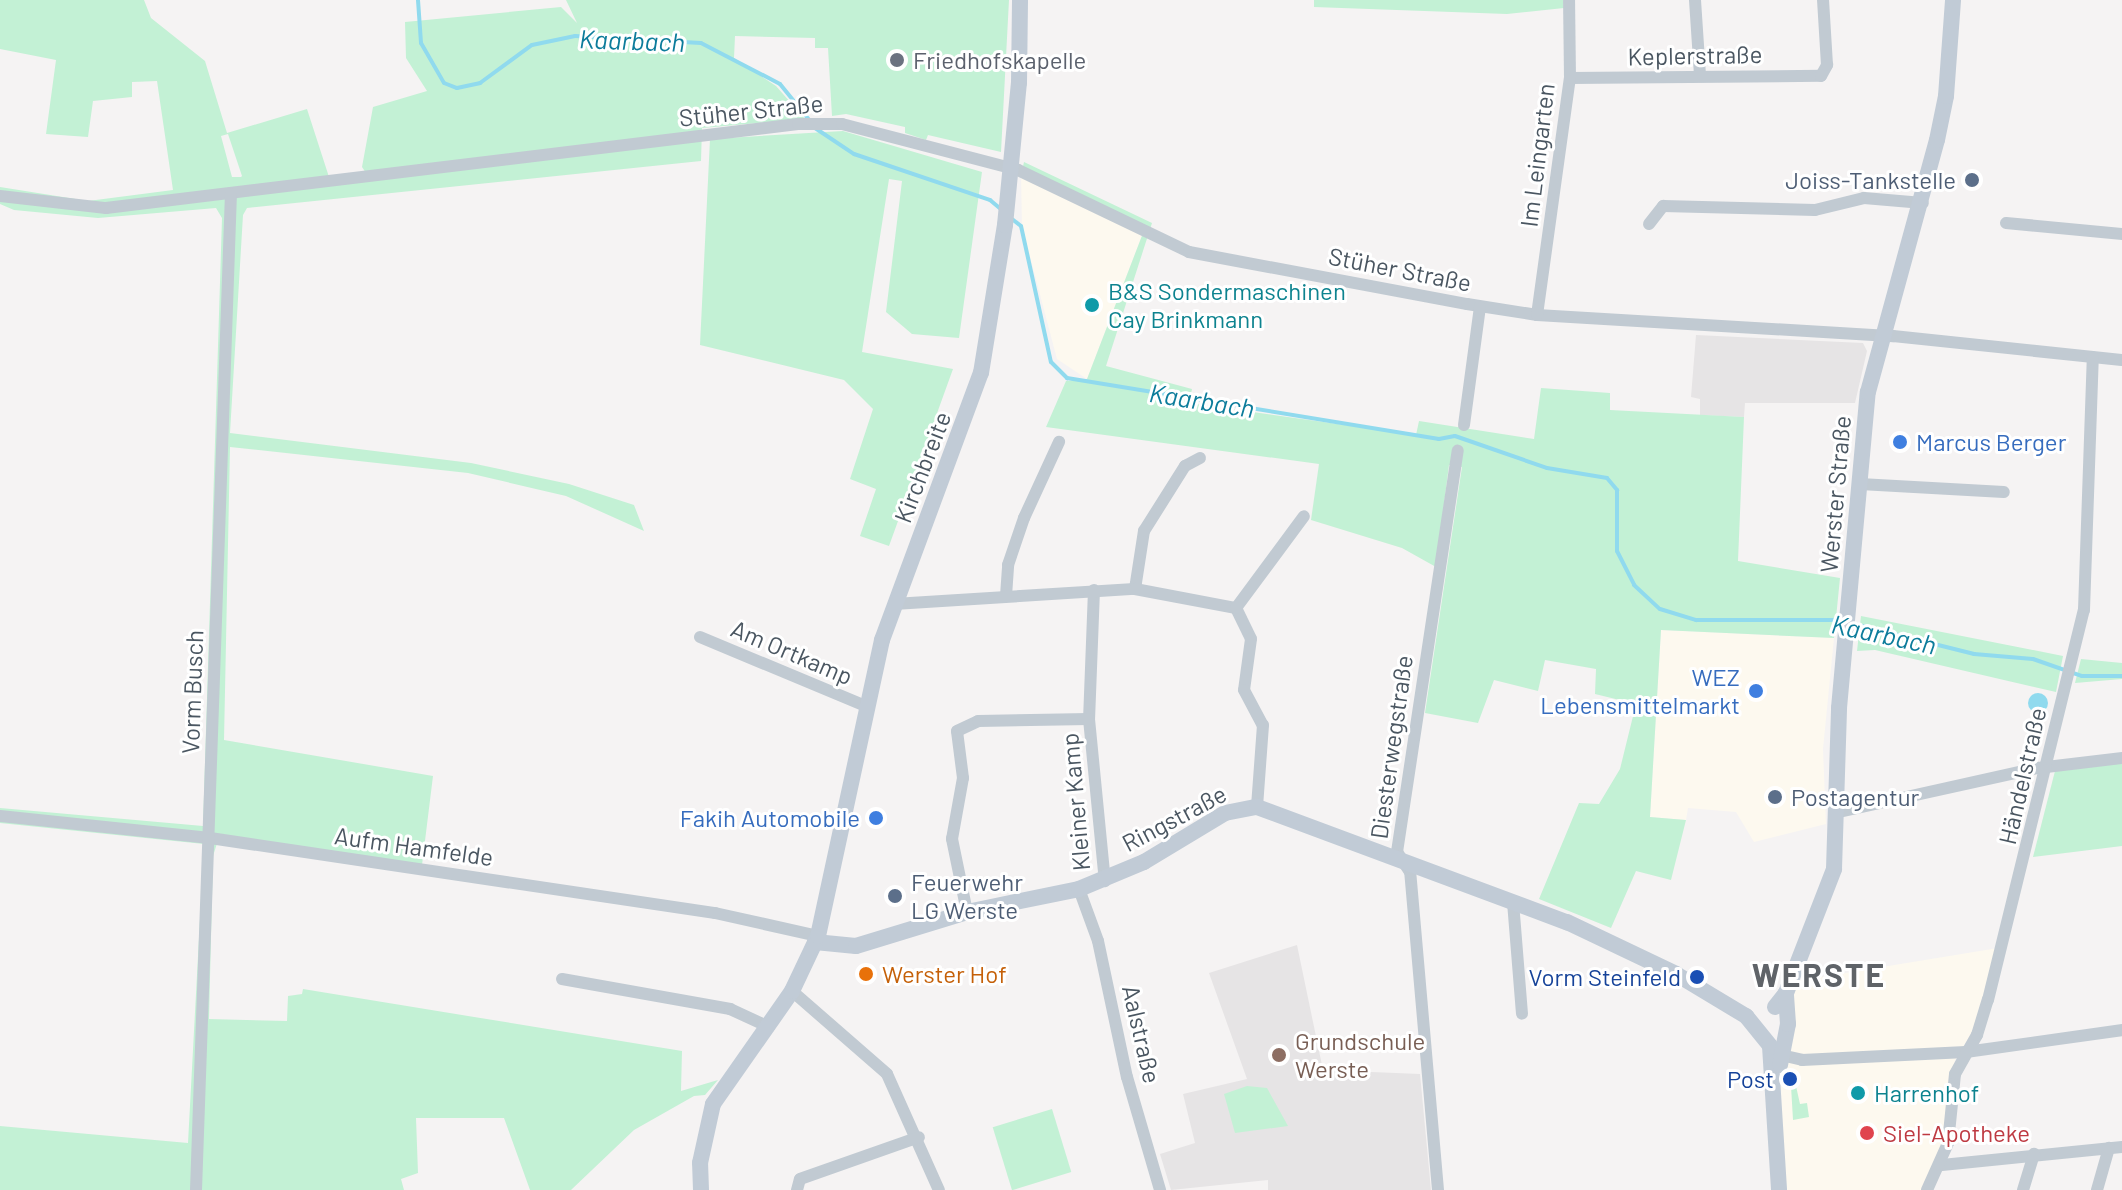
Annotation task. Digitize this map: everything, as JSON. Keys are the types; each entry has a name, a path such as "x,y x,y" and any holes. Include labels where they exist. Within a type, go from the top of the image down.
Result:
{"street":[{"name":"Kirchbreite","path":"817,939 866,706 894,604 981,373 1005,225 1020,0"},
{"name":"Im Leingarten","path":"1537,315 1570,78 1569,0"},
{"path":"1695,0 1700,75"},
{"name":"Keplerstraße","path":"1570,78 1821,76 1827,65 1823,0"},
{"name":"Werster Straße","path":"1779,1190 1778,1108 1783,1033 1777,1010 1834,869 1839,812 1838,724 1868,392 1923,203 1946,96 1953,0"},
{"name":"Stüher Straße","path":"0,196 106,208 798,124 820,124 897,136 1010,168 1189,252 1480,307 1537,315 1883,335 2122,360"},
{"name":"Vorm Busch","path":"196,1190 231,195"},
{"path":"1649,224 1663,206 1815,210 1864,198 1923,203"},
{"path":"2006,223 2122,234"},
{"name":"Stüher Straße","path":"1464,425 1480,307"},
{"name":"Händelstraße","path":"1927,1190 1942,1165 1955,1074 1988,1000 2049,768 2084,610 2093,357"},
{"path":"1006,596 1012,553 1059,442"},
{"name":"Diesterwegstraße","path":"1438,1190 1410,872 1398,860 1458,451"},
{"path":"1135,589 1144,531 1185,466 1200,458"},
{"path":"1860,484 2004,492"},
{"path":"1236,608 1304,516"},
{"path":"894,604 1135,589 1236,608"},
{"name":"Kleiner Kamp","path":"1094,590 1089,719 1105,881"},
{"path":"1236,608 1251,639 1244,690 1263,725 1257,807"},
{"name":"Am Ortkamp","path":"700,637 866,706"},
{"name":"Kleiner Kamp","path":"967,912 952,839 963,778 957,731 978,721 1089,719"},
{"path":"1839,812 1860,811 2049,768 2122,758"},
{"name":"Ringstraße","path":"817,939 856,946 967,912 1079,889 1105,881 1225,813 1257,807 1567,922 1721,999 1763,1030"},
{"name":"Aufm Hamfelde","path":"0,816 210,838 715,913 817,939"},
{"name":"Aalstraße","path":"1079,889 1098,941 1127,1077 1160,1190"},
{"path":"1513,902 1522,1014"},
{"path":"701,1190 700,1163 713,1104 792,991 817,939"},
{"path":"562,979 730,1009 769,1027"},
{"path":"792,991 887,1074 919,1137 939,1190"},
{"name":"Ringstraße","path":"1721,999 1777,1010"},
{"name":"Werster Straße","path":"1777,1010 1762,1014 1778,1108"},
{"path":"1763,1030 1783,1033"},
{"path":"1781,1055 1802,1060 1966,1052 2122,1030"},
{"path":"797,1190 800,1179 919,1137"},
{"path":"1942,1165 2115,1148 2097,1190"},
{"path":"2023,1190 2034,1154"}],"shaded area":[{"path":"1021,175 1143,233 1087,379 1057,359 1022,226"},
{"path":"1696,335 1863,343 1867,351 1855,403 1745,403 1744,417 1700,415 1700,399 1691,397"},
{"path":"1661,630 1834,638 1823,749 1826,824 1754,842 1736,812 1688,808 1686,820 1650,817"},
{"name":"Grundschule Werste","path":"1297,945 1323,1070 1420,1074 1431,1190 1268,1190 1268,1180 1171,1190 1160,1154 1195,1143 1183,1094 1247,1079 1209,973"},
{"path":"1998,948 1972,1032 1955,1060 1938,1163 1926,1190 1782,1190 1781,1067 1791,982"}],"green space":[{"path":"0,0 144,0 151,18 205,61 227,133 307,109 329,177 366,173 362,167 373,107 427,91 406,58 405,22 561,7 577,23 566,0 1009,0 1001,152 928,135 926,140 905,133 905,127 846,114 832,116 828,48 815,48 815,38 735,36 734,58 776,86 805,119 702,128 701,161 247,208 243,215 230,433 471,463 569,484 634,505 644,531 566,496 468,473 230,447 224,740 433,776 422,865 220,834 213,856 209,1019 287,1021 288,996 302,994 303,989 682,1051 681,1091 718,1080 705,1095 694,1096 634,1130 571,1190 530,1190 504,1118 416,1118 418,1173 401,1179 404,1190 0,1190 0,1126 188,1143 204,844 0,823 0,808 203,826 222,218 216,208 98,218 14,210 0,204 0,187 88,201 173,190 157,81 132,82 132,97 93,101 88,137 46,134 56,60 0,49","holes":["228,134 242,176 232,177 221,136"]},
{"path":"1314,0 1563,0 1564,8 1507,14 1314,7"},
{"path":"843,131 982,172 959,338 912,334 886,312 902,181 889,179 862,352 953,369 889,546 860,536 876,489 850,479 873,409 844,380 700,345 710,139"},
{"path":"1024,162 1152,223 1106,366 1192,389 1189,403 1416,435 1419,421 1534,439 1541,388 1610,393 1610,410 1744,417 1738,561 1840,578 1834,638 1661,630 1650,817 1686,820 1671,880 1636,871 1611,928 1539,899 1579,803 1599,804 1620,769 1636,704 1595,694 1596,669 1545,660 1538,691 1494,680 1478,723 1425,713 1462,467 1449,465 1436,567 1402,548 1311,520 1319,464 1046,427 1066,381 1087,379 1143,233 1021,175"},
{"path":"1861,616 2063,656 2056,692 1875,650 1857,651"},
{"path":"2081,659 2122,663 2122,679 2075,683"},
{"path":"2122,763 2122,846 2033,857 2055,771"},
{"path":"1247,1086 1267,1088 1288,1126 1235,1133 1224,1094"},
{"path":"1791,1086 1796,1086 1800,1104 1807,1103 1809,1117 1793,1120"},
{"path":"1052,1109 1071,1172 1012,1190 993,1127"}],"water":[{"path":"2038,693 2045,696 2048,703 2045,710 2038,713 2031,710 2028,703 2031,696"}],"waterway":[{"name":"Kaarbach","path":"418,0 421,43 444,83 457,88 480,83 532,45 575,36 701,43 780,84 810,121"},
{"name":"Kaarbach","path":"815,128 854,154 990,200 1002,210"},
{"name":"Kaarbach","path":"1012,219 1021,226 1051,362 1067,378 1439,439 1455,436 1547,468 1607,478 1617,490 1617,551 1634,585 1660,609 1696,620 1842,620"},
{"name":"Kaarbach","path":"1850,623 1974,654 2033,659 2082,676 2122,676"}],"place":[{"name":"Friedhofskapelle","path":"897,60"},
{"name":"Joiss-Tankstelle","path":"1972,180"},
{"name":"B&S Sondermaschinen Cay Brinkmann","path":"1092,305"},
{"name":"Marcus Berger","path":"1900,442"},
{"name":"WEZ Lebensmittelmarkt","path":"1756,691"},
{"name":"Postagentur","path":"1775,797"},
{"name":"Fakih Automobile","path":"876,818"},
{"name":"Feuerwehr LG Werste","path":"895,896"},
{"name":"Werster Hof","path":"866,974"},
{"name":"Vorm Steinfeld","path":"1697,977"},
{"name":"Grundschule Werste","path":"1279,1055"},
{"name":"Post","path":"1790,1079"},
{"name":"Harrenhof","path":"1858,1093"},
{"name":"Siel-Apotheke","path":"1867,1133"}],"district":[{"name":"WERSTE","path":"1819,974"}]}
